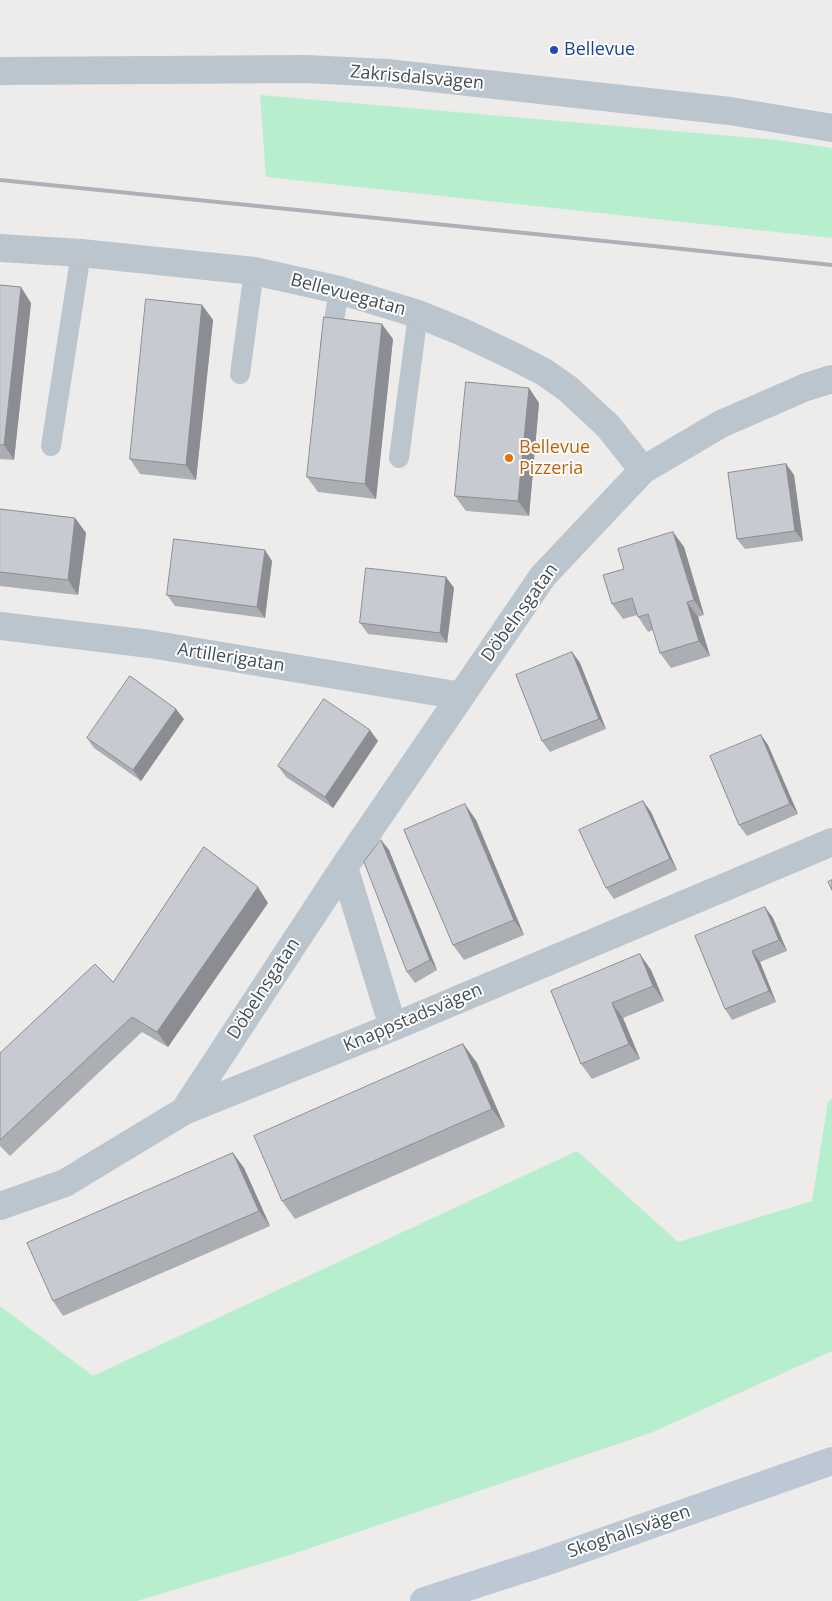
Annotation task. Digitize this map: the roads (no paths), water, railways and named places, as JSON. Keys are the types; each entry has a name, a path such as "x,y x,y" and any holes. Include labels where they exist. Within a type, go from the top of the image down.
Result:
{"main road":[{"name":"Skoghallsvägen","path":"424,1601 542,1563 832,1461"}],"street":[{"name":"Zakrisdalsvägen","path":"0,71 306,69 386,73 730,111 832,128"},
{"name":"Bellevuegatan","path":"0,248 254,271 339,290 418,314 460,331 544,372 567,388 608,426 643,470"},
{"name":"Döbelnsgatan","path":"184,1111 344,867 543,576 643,470 721,424 806,387 832,379"},
{"name":"Artillerigatan","path":"0,626 150,644 461,696"},
{"name":"Knappstadsvägen","path":"0,1206 65,1183 184,1111 393,1027 832,842"},
{"path":"344,867 393,1027"}],"lane":[{"path":"51,446 81,254"},
{"path":"240,374 254,271"},
{"path":"326,366 339,290"},
{"path":"400,458 418,314"}],"railway":[{"path":"0,180 832,265"}],"place":[{"name":"Bellevue","path":"554,50"},
{"name":"Bellevue Pizzeria","path":"509,458"}]}
